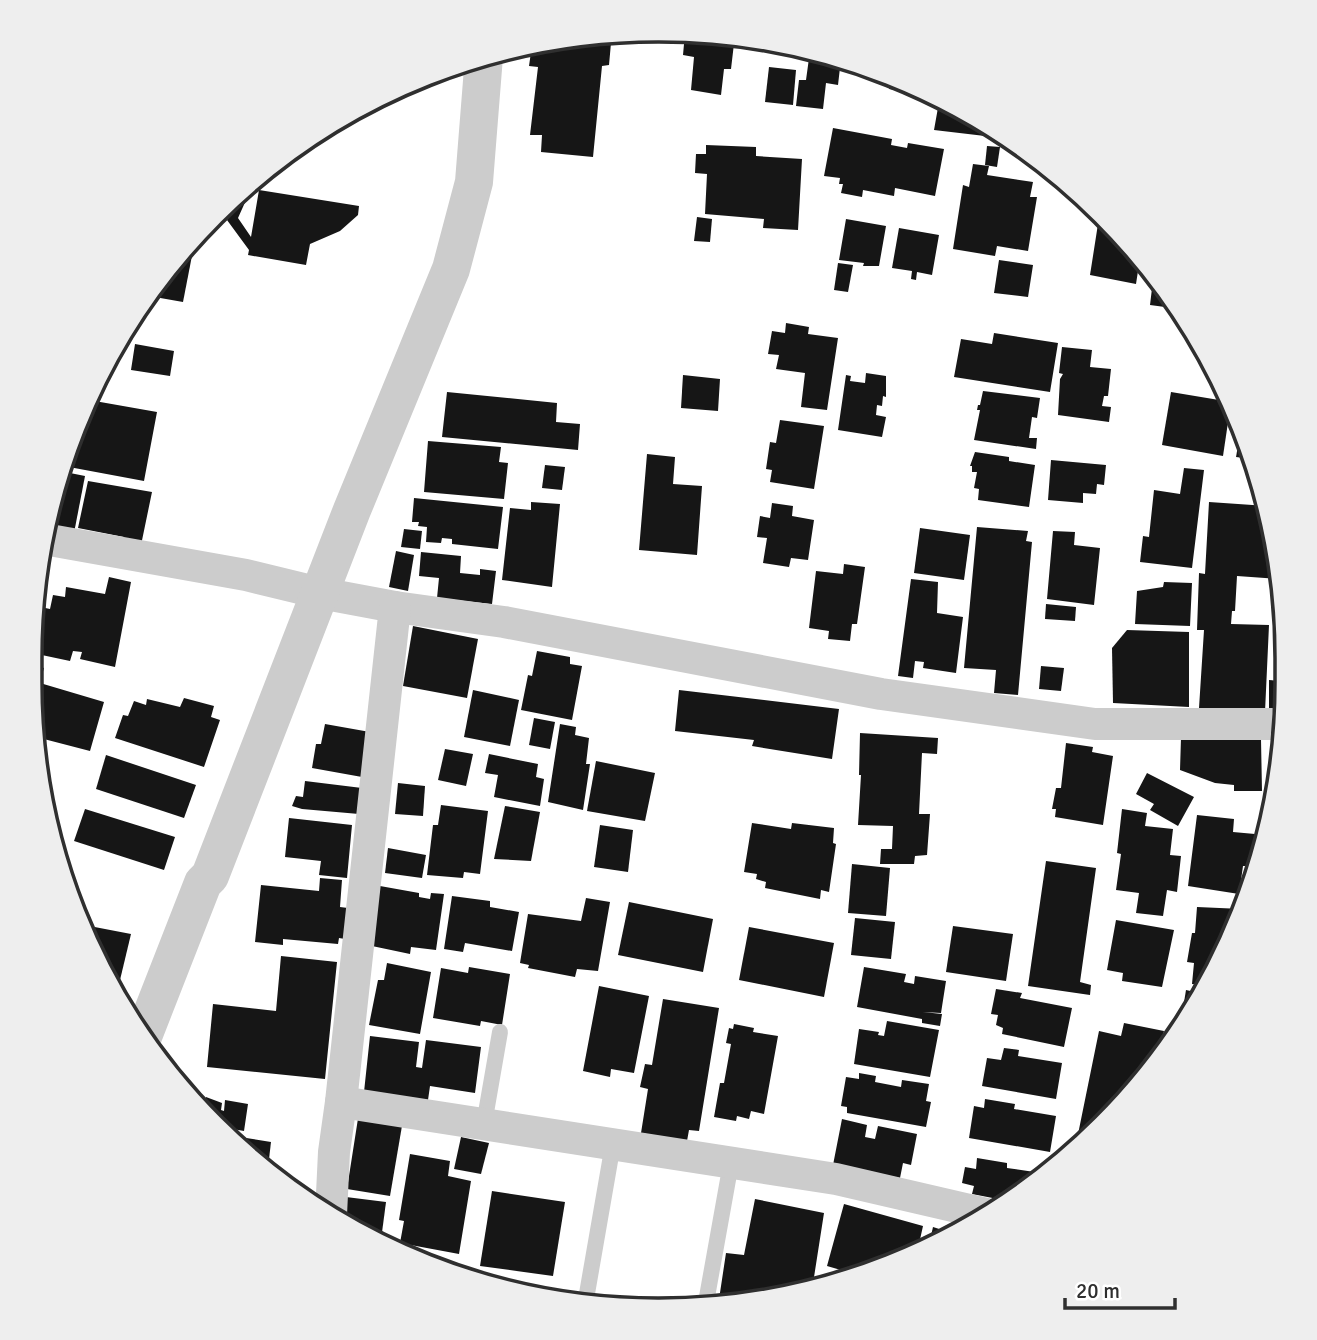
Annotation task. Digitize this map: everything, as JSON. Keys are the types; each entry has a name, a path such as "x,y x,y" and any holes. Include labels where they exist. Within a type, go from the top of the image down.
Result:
{"street":[{"path":"147,1026 203,883 210,876 352,510 452,269 474,182 483,68"},
{"path":"54,541 246,575 395,607 504,622 881,694 1095,724 1274,724"},
{"path":"332,1204 334,1152 395,607"},
{"path":"341,1102 836,1179 974,1211"}],"lane":[{"path":"484,1124 500,1032"},
{"path":"587,1294 613,1144"},
{"path":"707,1296 731,1163"}],"building":[{"path":"684,43 734,46 731,69 724,69 721,95 691,90 694,57 683,55"},
{"path":"611,44 609,65 602,66 593,157 541,152 542,135 530,135 538,67 529,66 530,56"},
{"path":"809,61 840,70 838,85 826,83 823,109 796,106 799,80 806,80"},
{"path":"769,67 796,70 793,105 765,102"},
{"path":"938,110 985,136 934,130"},
{"path":"833,128 892,139 891,145 907,148 908,143 944,149 935,196 895,188 894,196 863,190 862,197 841,193 843,184 839,184 840,178 824,176"},
{"path":"706,145 756,147 756,156 802,159 798,230 763,228 764,219 705,214 707,174 695,173 696,154 706,154"},
{"path":"987,146 1000,147 997,167 985,165"},
{"path":"973,164 989,166 987,175 1033,182 1030,197 1037,197 1028,251 997,246 995,256 953,249 963,185 969,187"},
{"path":"259,190 359,206 358,215 340,231 310,244 306,265 248,255 249,250 227,220 245,201 238,218 251,237"},
{"path":"697,217 712,219 710,242 694,241"},
{"path":"846,219 886,226 879,266 863,266 864,263 839,260"},
{"path":"1098,227 1138,271 1136,284 1090,275"},
{"path":"899,228 939,235 932,275 917,272 916,280 911,279 912,271 892,268"},
{"path":"192,256 183,302 159,298"},
{"path":"999,260 1033,265 1028,297 994,293"},
{"path":"838,263 853,265 848,292 834,290"},
{"path":"1152,289 1165,307 1150,305"},
{"path":"786,323 809,327 808,334 838,338 827,410 801,407 805,373 776,369 779,355 768,354 772,331 785,333"},
{"path":"994,333 1058,343 1050,392 954,377 961,339 992,344"},
{"path":"135,344 174,351 170,376 131,370"},
{"path":"1062,347 1092,350 1090,367 1111,369 1108,396 1104,396 1102,406 1111,407 1109,422 1058,415 1060,379 1063,374 1059,373"},
{"path":"866,373 886,376 886,397 883,396 882,406 877,405 876,415 886,417 882,437 838,430 846,375 851,376 850,381 865,383"},
{"path":"683,375 720,379 718,411 681,408"},
{"path":"983,391 1040,398 1037,418 1032,417 1029,438 1037,438 1036,449 974,440 980,410 977,410"},
{"path":"447,392 557,403 556,422 580,424 578,450 442,437"},
{"path":"1171,392 1217,400 1228,423 1223,456 1162,445"},
{"path":"99,402 157,412 144,481 73,468"},
{"path":"780,420 824,426 814,489 770,482 772,470 766,469 770,442 776,443"},
{"path":"428,441 501,447 499,462 508,463 504,499 424,492"},
{"path":"975,452 1009,457 1009,461 1035,465 1029,507 978,500 979,489 974,488 977,472 972,472 970,466"},
{"path":"647,454 675,457 673,484 702,486 697,555 639,550"},
{"path":"1051,460 1106,465 1104,485 1097,484 1096,494 1083,493 1083,503 1048,500"},
{"path":"545,465 565,467 562,490 542,488"},
{"path":"1184,468 1204,470 1192,568 1140,562 1143,536 1149,537 1154,490 1180,494"},
{"path":"71,473 85,476 74,533 56,530"},
{"path":"88,481 152,492 140,550 123,545 124,537 78,528"},
{"path":"414,498 503,507 498,549 452,544 452,539 442,538 441,543 426,542 427,527 418,526 419,522 412,522"},
{"path":"531,502 560,504 552,587 502,580 510,508 531,510"},
{"path":"1209,502 1255,505 1270,578 1237,576 1235,611 1232,611 1231,624 1269,625 1265,712 1199,708 1204,630 1197,630 1199,573 1205,574"},
{"path":"772,503 793,506 792,516 814,520 808,560 791,558 789,567 763,563 767,538 757,537 760,516 770,518"},
{"path":"977,527 1028,531 1026,541 1032,542 1018,695 994,693 996,670 964,668"},
{"path":"920,528 970,535 964,580 914,573"},
{"path":"404,529 422,531 420,549 401,547"},
{"path":"1053,531 1075,532 1074,545 1100,548 1094,605 1047,599"},
{"path":"396,551 414,555 408,591 389,587"},
{"path":"421,552 461,556 460,573 480,575 480,569 496,571 492,604 437,598 439,578 419,576"},
{"path":"844,564 865,567 857,624 852,624 850,641 828,639 829,631 809,628 816,571 843,574"},
{"path":"109,577 131,582 115,667 80,659 82,652 73,651 70,661 42,655 44,608 50,609 53,595 65,597 66,587 105,594"},
{"path":"911,579 938,582 937,613 963,617 956,673 923,668 924,662 915,661 913,678 898,676"},
{"path":"1164,582 1192,583 1190,626 1135,624 1137,591 1163,587"},
{"path":"1046,604 1076,607 1075,621 1045,619"},
{"path":"413,626 478,639 467,698 403,686"},
{"path":"1127,630 1189,632 1189,707 1113,703 1112,648"},
{"path":"537,651 570,657 570,664 582,666 572,720 521,710 528,675 532,676"},
{"path":"1041,666 1064,668 1061,691 1039,689"},
{"path":"1269,680 1275,681 1274,708 1269,708"},
{"path":"42,684 104,702 90,751 45,739"},
{"path":"473,690 519,700 510,746 464,737"},
{"path":"679,690 839,709 832,759 752,746 754,740 675,731"},
{"path":"184,698 214,706 211,717 220,720 204,767 115,738 123,715 128,716 134,701 146,705 147,699 180,707"},
{"path":"534,718 555,722 550,749 529,745"},
{"path":"325,724 370,732 362,777 312,768 316,744 321,744"},
{"path":"560,724 576,727 575,735 589,738 586,764 590,764 583,810 548,802"},
{"path":"860,733 938,738 937,754 922,753 919,814 930,814 927,855 915,856 914,864 880,864 881,849 892,849 893,826 858,825"},
{"path":"1181,738 1261,739 1262,791 1234,791 1234,785 1215,783 1180,770"},
{"path":"1066,743 1093,747 1092,752 1113,756 1103,825 1055,817 1056,809 1052,809 1056,788 1061,788"},
{"path":"445,749 473,754 466,786 438,780"},
{"path":"489,754 538,764 536,777 544,779 540,806 494,797 498,775 485,773"},
{"path":"106,755 196,785 184,818 96,789"},
{"path":"596,761 655,773 645,821 587,811"},
{"path":"1147,773 1194,797 1178,826 1150,810 1154,804 1136,794"},
{"path":"305,781 362,788 359,814 292,806 296,796 303,797"},
{"path":"398,783 425,786 423,816 395,814"},
{"path":"441,805 488,811 480,874 464,872 463,878 427,875 433,825 438,825"},
{"path":"505,806 540,812 531,861 494,859"},
{"path":"85,809 175,837 164,870 74,841"},
{"path":"1122,809 1147,813 1145,826 1173,829 1170,855 1181,856 1177,892 1167,890 1163,916 1136,913 1139,893 1116,890 1121,854 1117,853"},
{"path":"1197,815 1234,819 1233,832 1255,834 1246,866 1243,866 1237,894 1188,886"},
{"path":"289,818 352,825 347,878 319,875 321,861 285,857"},
{"path":"752,823 791,829 792,823 834,828 833,843 836,844 829,892 821,890 820,899 765,888 766,882 756,879 757,874 744,872"},
{"path":"600,825 633,830 628,872 594,867"},
{"path":"388,848 426,855 422,878 385,873"},
{"path":"1046,861 1096,868 1080,982 1091,985 1090,995 1028,986"},
{"path":"852,864 890,868 886,916 848,913"},
{"path":"320,878 342,880 340,907 348,908 345,939 339,938 338,944 283,939 283,945 255,942 261,885 319,891"},
{"path":"380,886 419,893 419,897 430,899 431,893 444,894 436,950 411,947 410,954 372,946"},
{"path":"452,896 490,901 490,907 519,912 512,951 465,943 463,952 444,949"},
{"path":"586,898 610,902 598,971 577,969 575,977 528,968 529,965 520,963 528,914 581,921"},
{"path":"629,902 713,919 703,972 618,955"},
{"path":"1197,907 1231,909 1195,984 1192,984 1194,963 1187,962 1192,933 1195,933"},
{"path":"855,918 895,922 891,959 851,955"},
{"path":"1116,920 1174,930 1162,987 1122,981 1123,973 1107,970"},
{"path":"953,926 1013,934 1006,981 946,972"},
{"path":"93,927 131,934 120,980 106,954"},
{"path":"749,927 834,943 824,997 739,980"},
{"path":"281,956 337,962 325,1079 207,1067 213,1004 276,1011"},
{"path":"387,963 431,972 420,1034 369,1025 378,980 384,980"},
{"path":"469,967 510,974 502,1025 481,1021 480,1026 433,1018 441,968 468,973"},
{"path":"864,967 906,974 904,982 914,984 915,976 946,981 941,1013 923,1012 942,1014 940,1026 922,1023 922,1019 857,1007"},
{"path":"599,986 649,996 634,1073 611,1069 610,1077 583,1071"},
{"path":"996,989 1022,993 1020,998 1072,1008 1064,1047 1002,1034 1003,1028 996,1025 998,1015 991,1014"},
{"path":"1186,990 1191,991 1184,1003"},
{"path":"663,999 719,1008 699,1131 689,1130 687,1141 641,1133 648,1089 640,1087 645,1064 652,1065"},
{"path":"887,1021 939,1030 930,1077 854,1064 859,1029 879,1032 878,1035 884,1036"},
{"path":"1124,1023 1164,1031 1148,1057 1122,1088 1078,1132 1099,1031 1121,1036"},
{"path":"734,1024 754,1028 753,1032 778,1036 764,1114 751,1111 749,1119 737,1116 736,1121 714,1117 731,1044 726,1043 729,1028 733,1029"},
{"path":"370,1036 419,1042 416,1067 422,1068 426,1040 481,1047 475,1093 430,1086 428,1100 364,1092"},
{"path":"1004,1048 1019,1050 1018,1056 1062,1063 1056,1099 982,1086 987,1058 1001,1060"},
{"path":"859,1073 876,1076 875,1082 901,1087 902,1080 929,1084 926,1101 931,1102 926,1127 847,1113 847,1107 841,1106 846,1077 859,1079"},
{"path":"206,1099 222,1103 221,1110 224,1111 225,1100 248,1104 244,1131 236,1130"},
{"path":"985,1099 1015,1104 1014,1109 1056,1116 1050,1152 969,1138 974,1106 984,1108"},
{"path":"359,1112 403,1120 390,1196 347,1189"},
{"path":"842,1119 867,1125 865,1137 875,1139 878,1126 917,1134 911,1165 903,1163 900,1178 833,1165"},
{"path":"461,1137 489,1143 481,1174 454,1169"},
{"path":"244,1138 271,1142 269,1159 252,1145"},
{"path":"410,1154 450,1161 448,1176 471,1181 459,1254 400,1241 404,1221 399,1220"},
{"path":"977,1158 1007,1163 1007,1168 1033,1172 994,1198 972,1194 974,1186 962,1183 965,1167 976,1169"},
{"path":"492,1191 565,1202 553,1276 480,1266"},
{"path":"346,1197 386,1202 382,1232 350,1215 344,1211"},
{"path":"755,1199 824,1213 814,1278 720,1295 726,1253 744,1255"},
{"path":"844,1204 923,1226 920,1239 894,1251 841,1270 827,1266"}]}
